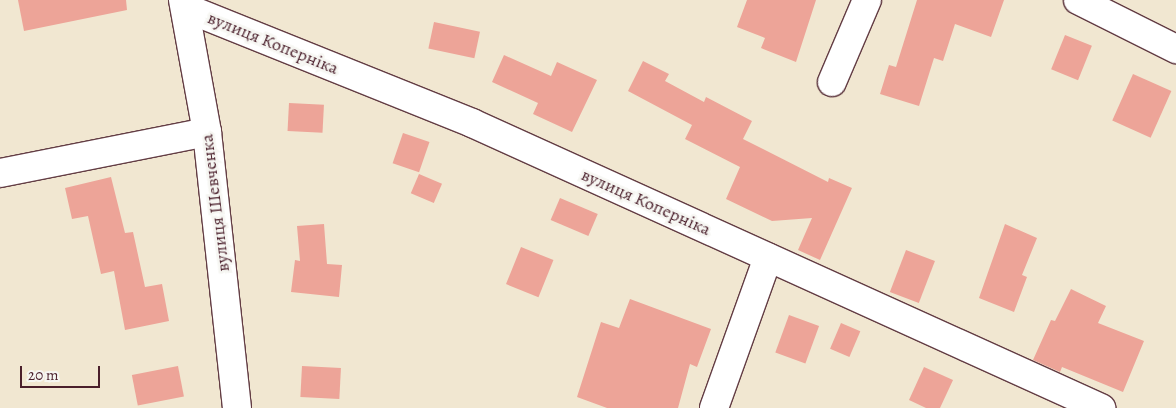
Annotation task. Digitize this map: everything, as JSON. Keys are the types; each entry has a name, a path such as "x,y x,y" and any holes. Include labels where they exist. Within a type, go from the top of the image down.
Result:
{"street":[{"path":"832,82 867,0"},
{"path":"1078,0 1176,49"},
{"name":"вулиця Шевченка","path":"185,4 207,132 237,408"},
{"name":"вулиця Коперніка","path":"185,4 472,123 1101,408"},
{"path":"0,173 207,132"},
{"path":"714,408 768,257"}],"building":[{"path":"18,0 126,0 127,10 24,31"},
{"path":"747,0 816,0 796,62 761,48 765,38 737,27"},
{"path":"917,0 1004,0 991,37 955,24 943,61 934,58 919,106 880,94 889,65 896,67"},
{"path":"434,22 480,32 474,58 428,48"},
{"path":"1065,35 1092,46 1078,80 1051,69"},
{"path":"504,55 551,76 557,62 597,80 572,132 533,114 538,103 492,82"},
{"path":"643,61 669,74 665,81 704,102 706,97 752,121 743,139 828,182 829,178 852,188 820,260 798,250 812,218 772,221 726,199 740,167 685,139 692,125 628,91"},
{"path":"1133,74 1171,91 1151,138 1112,121"},
{"path":"289,103 324,105 322,133 288,131"},
{"path":"403,133 429,142 419,172 393,163"},
{"path":"419,174 442,184 434,203 411,193"},
{"path":"111,177 125,233 133,232 145,287 162,284 169,321 125,330 114,271 101,274 88,216 72,219 65,188"},
{"path":"560,198 598,214 588,236 551,220"},
{"path":"324,224 327,264 342,265 339,297 291,292 295,260 300,261 297,226"},
{"path":"1005,224 1037,238 1022,275 1027,277 1014,312 979,298"},
{"path":"521,247 553,260 538,297 506,284"},
{"path":"906,250 935,261 919,303 890,292"},
{"path":"1071,289 1106,306 1098,323 1144,341 1123,392 1062,367 1060,372 1033,360 1051,320 1055,321"},
{"path":"630,299 711,329 697,367 690,364 678,408 607,408 577,397 601,322 619,328"},
{"path":"789,315 819,326 805,364 775,353"},
{"path":"841,323 860,331 849,357 830,349"},
{"path":"178,366 184,396 138,405 132,375"},
{"path":"302,366 341,368 339,399 300,397"},
{"path":"924,367 953,380 940,408 926,408 909,400"}]}
